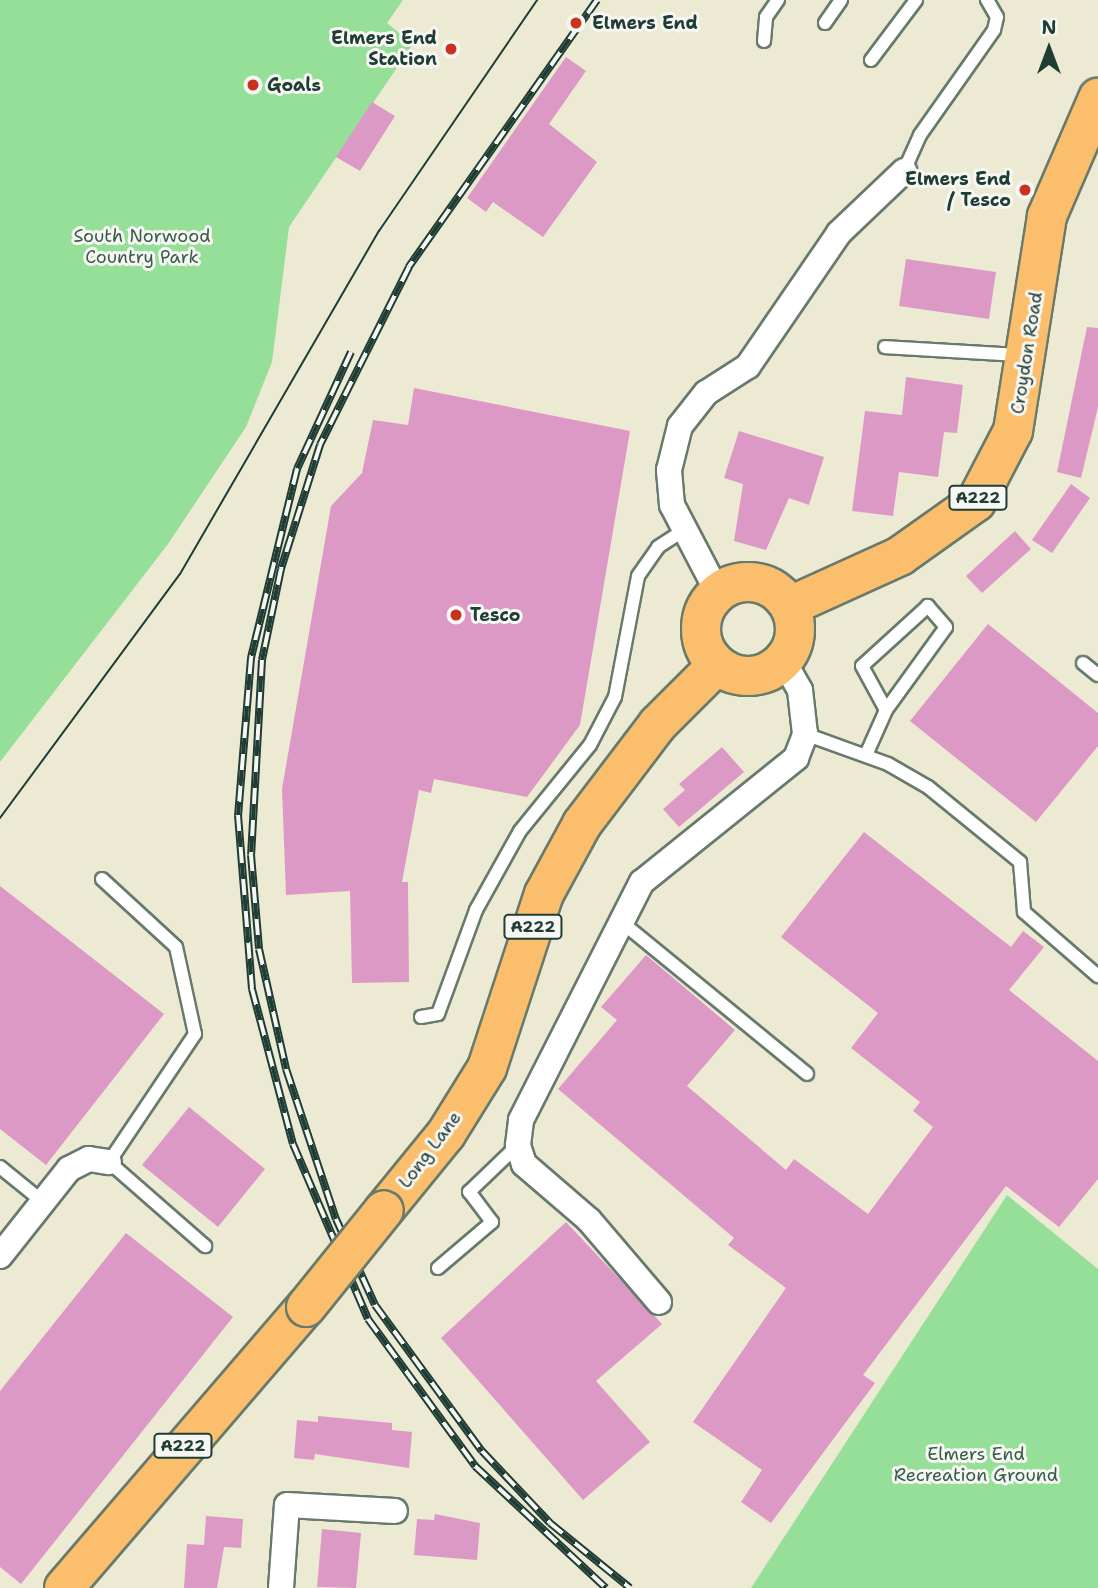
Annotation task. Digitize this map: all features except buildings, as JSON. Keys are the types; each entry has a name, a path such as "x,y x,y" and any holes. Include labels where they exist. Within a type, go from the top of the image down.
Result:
{"main road":[{"name":"Croydon Road","path":"790,606 900,556 976,502 1013,431 1030,356 1047,216 1084,141 1098,98"},
{"path":"755,583 790,606 795,634 783,661 748,677 717,665 701,631 718,593 755,583"},
{"name":"Long Lane","path":"64,1588 306,1307 446,1134 487,1068 544,894 582,824 657,724 717,665"}],"street":[{"path":"718,593 681,532 669,470 680,426 706,393 748,366 839,233 904,171"},
{"path":"659,1302 589,1220 524,1164 518,1145 521,1120 619,919 642,882 675,851 772,783 796,758 805,734 800,690 783,661"},
{"path":"0,1256 69,1168 89,1159 109,1162"},
{"path":"281,1588 288,1505 395,1511"}],"lane":[{"path":"764,41 766,17 778,0"},
{"path":"825,23 841,0"},
{"path":"871,60 915,0"},
{"path":"904,171 920,135 994,30 997,17 987,0"},
{"path":"885,347 1030,356"},
{"path":"421,1017 438,1014 476,910 520,831 590,745 615,697 638,576 658,547 681,532"},
{"path":"866,755 886,710 946,627 928,606 862,666 886,710"},
{"path":"1083,663 1098,675"},
{"path":"805,734 866,755 928,788 1020,862 1024,912 1098,976"},
{"path":"102,879 176,947 195,1034 109,1162 205,1246"},
{"path":"619,919 807,1074"},
{"path":"438,1268 492,1222 469,1192 518,1145"},
{"path":"0,1167 43,1202"}],"green space":[{"name":"South Norwood Country Park","path":"0,0 403,0 387,23 413,44 289,227 272,362 246,427 168,544 0,762"},
{"name":"Elmers End Recreation Ground","path":"1007,1195 1098,1269 1098,1588 751,1588"}],"tram line":[{"path":"0,818 180,574 379,231 537,0"}],"railway":[{"path":"597,0 409,267 320,445 281,569 262,660 251,855 259,949 286,1069 336,1219 375,1305 482,1451 550,1523 630,1588"},
{"path":"351,352 297,469 251,658 238,815 252,989 293,1144 368,1319 475,1466 606,1588"}],"place":[{"name":"Elmers End","path":"576,23"},
{"name":"Elmers End Station","path":"451,49"},
{"name":"Goals","path":"253,85"},
{"name":"Elmers End / Tesco","path":"1025,190"},
{"name":"Tesco","path":"456,615"}]}
